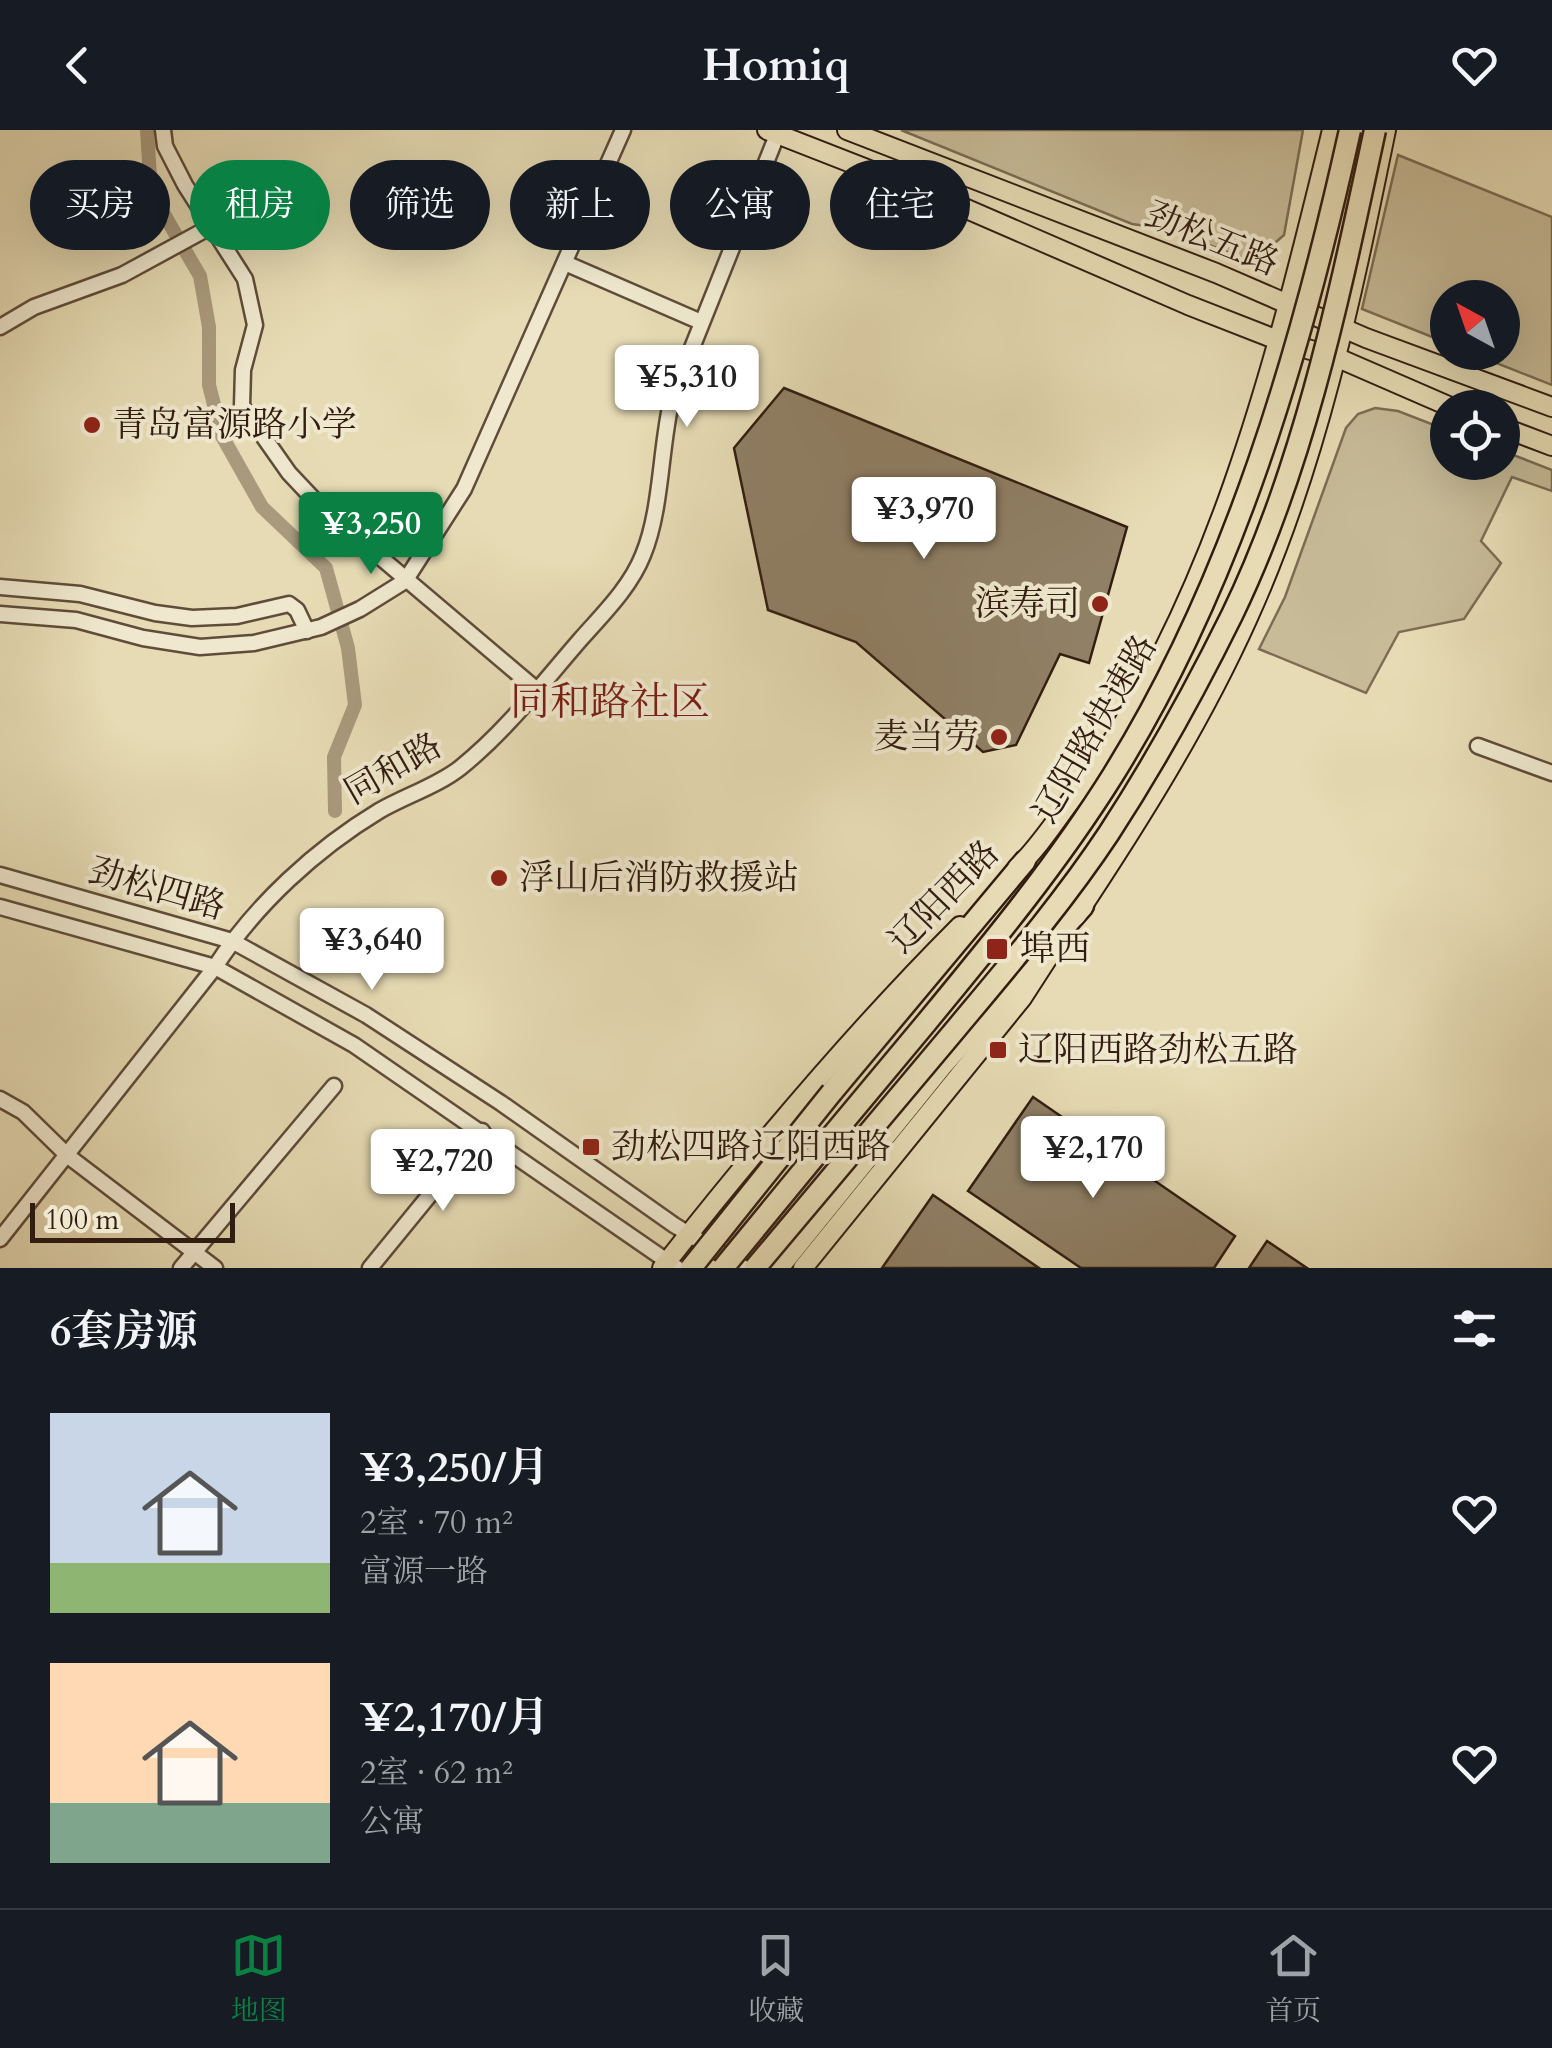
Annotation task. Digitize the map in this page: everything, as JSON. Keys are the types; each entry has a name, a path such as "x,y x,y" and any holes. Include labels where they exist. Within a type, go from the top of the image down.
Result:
{"highway":[{"name":"辽阳路快速路","path":"722,1268 1061,853 1114,773 1166,680 1248,492 1321,262 1350,130"},
{"name":"辽阳路快速路","path":"756,1268 1060,900 1108,834 1162,746 1232,614 1281,496 1341,289 1376,130"},
{"path":"691,1268 1025,861"},
{"path":"778,1268 944,1063 1083,906"}],"main road":[{"name":"劲松五路","path":"848,130 1366,338 1552,407"},
{"name":"辽阳西路","path":"668,1266 688,1232 844,1050 1025,861 1100,763 1142,692 1186,603 1242,460 1280,340 1332,130"},
{"path":"803,1268 1022,998 1179,754 1248,620 1288,515 1338,358 1386,130"},
{"name":"劲松五路","path":"774,131 1188,305 1338,358 1430,398"},
{"path":"1520,434 1552,446"}],"street":[{"path":"163,130 165,146 190,196"},
{"path":"0,614 76,620 143,638 200,647 254,643 314,629 360,609 405,581 464,489 623,130"},
{"name":"同和路","path":"0,1239 232,941 297,874 348,830 456,771 514,719 620,593 643,556 669,411 774,131"},
{"path":"0,326 34,306 122,275 190,238"},
{"path":"225,250 246,278 255,325 243,370 242,406 289,473 321,507 405,581 538,690"},
{"path":"565,263 701,322"},
{"path":"0,587 80,594 192,618 237,616 289,604 314,629"},
{"path":"1478,746 1552,773"},
{"name":"劲松四路","path":"0,875 232,941 366,1015 744,1268"},
{"name":"劲松四路","path":"0,907 215,967 354,1045 668,1266"},
{"path":"181,1268 334,1086"},
{"path":"0,1099 22,1112 68,1156 215,1268"},
{"path":"370,1268 482,1132"}],"shaded area":[{"path":"901,130 1303,130 1284,235 1246,259 1167,229 1132,224"},
{"path":"1398,155 1552,217 1552,385 1514,370 1520,370 1520,280 1430,280 1430,336 1362,309"},
{"path":"1375,408 1398,411 1430,423 1430,480 1511,480 1481,541 1501,563 1464,619 1399,632 1366,693 1259,649 1285,597 1346,428 1358,414"},
{"path":"1520,458 1552,470 1552,491 1520,480"}],"building":[{"path":"784,388 1127,527 1089,663 1060,654 1016,745 983,752 856,642 768,610 734,448"},
{"path":"1033,1097 1235,1236 1214,1268 1081,1268 968,1191"},
{"path":"933,1195 1039,1268 882,1268"},
{"path":"1267,1241 1307,1268 1249,1268"}],"waterway":[{"path":"147,130 151,192 200,276 209,327 209,385 222,436 262,507 326,568 348,648 355,705 334,757 335,811"}],"place":[{"name":"青岛富源路小学","path":"92,425"},
{"name":"滨寿司","path":"1100,604"},
{"name":"麦当劳","path":"999,737"},
{"name":"浮山后消防救援站","path":"499,878"},
{"name":"埠西","path":"997,949"},
{"name":"辽阳西路劲松五路","path":"998,1050"},
{"name":"劲松四路辽阳西路","path":"591,1147"}],"district":[{"name":"同和路社区","path":"610,702"}]}
